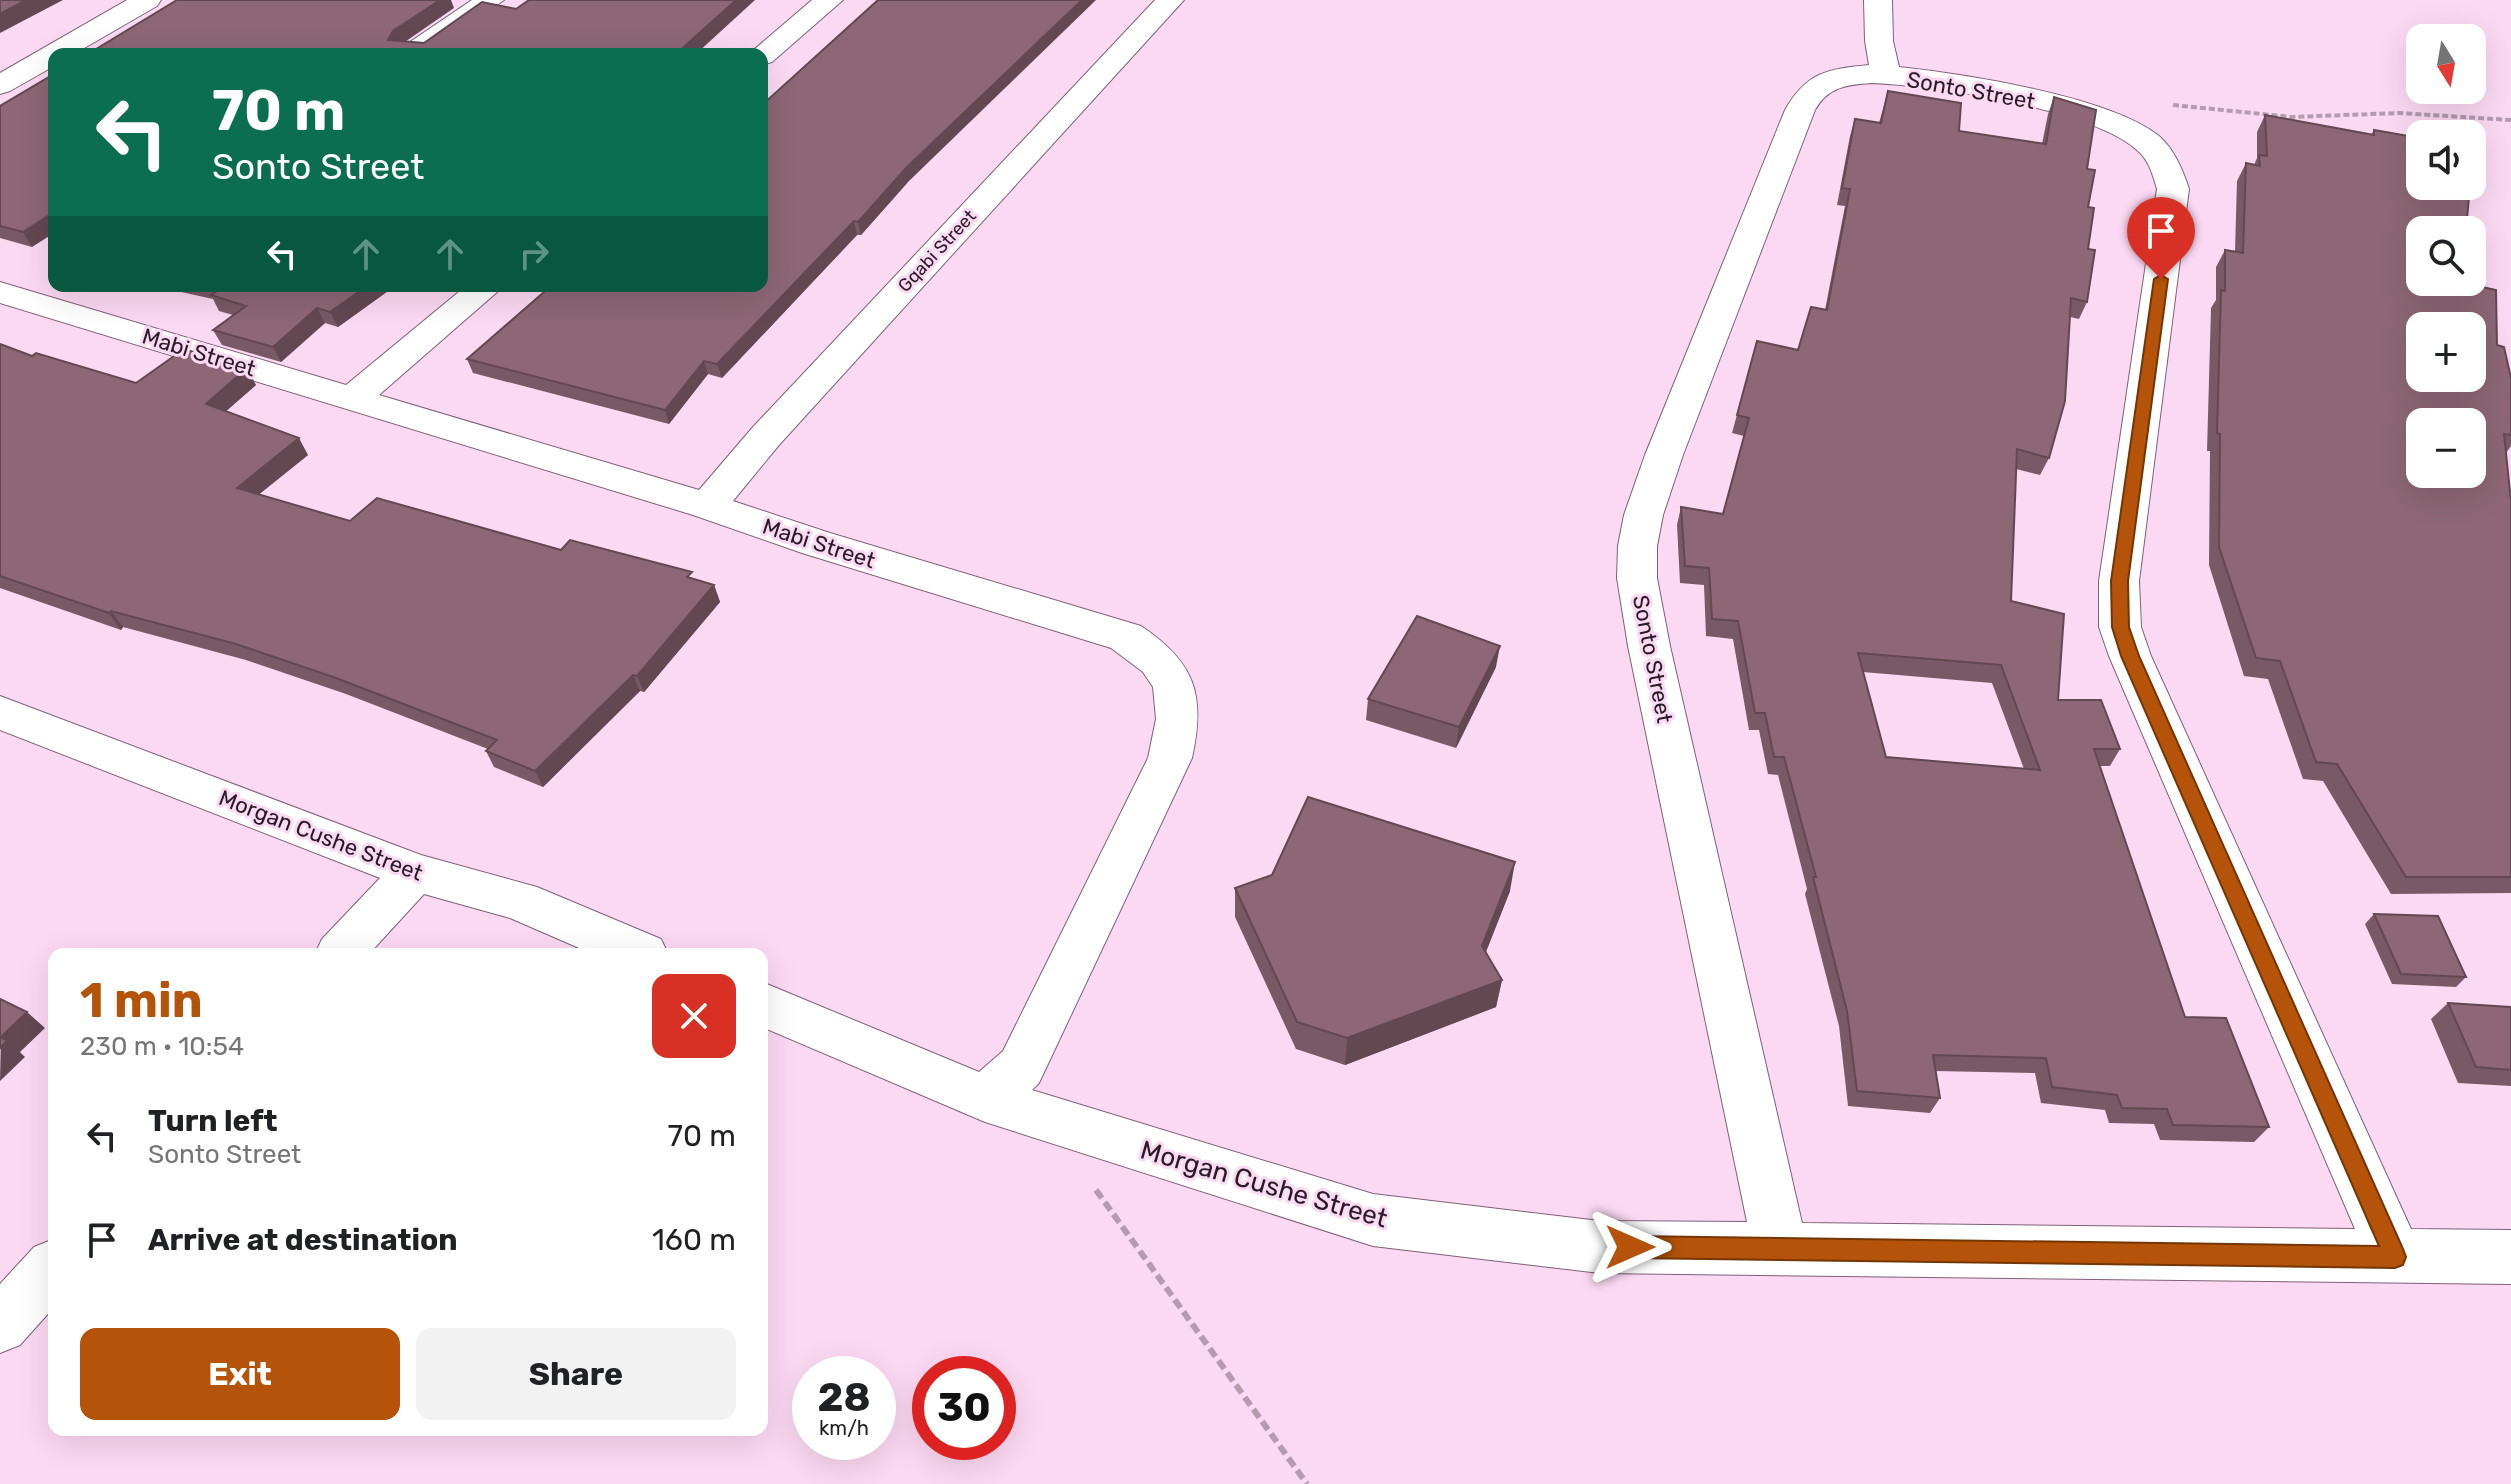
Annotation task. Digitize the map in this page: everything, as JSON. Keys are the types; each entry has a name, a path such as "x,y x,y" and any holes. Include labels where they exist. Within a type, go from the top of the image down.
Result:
{"street":[{"path":"64,48 147,0"},
{"path":"420,48 490,0"},
{"path":"768,51 829,0"},
{"name":"Gqabi Street","path":"707,506 766,436 1170,0"},
{"path":"1878,0 1879,41 1886,76"},
{"path":"0,85 48,57"},
{"name":"Sonto Street","path":"1780,1247 1649,646 1637,576 1638,548 1644,511 1664,455 1800,110 1815,87 1850,77 1886,76 1981,89 2075,109 2135,134 2147,142 2167,167 2173,189 2119,581 2120,627 2130,656 2395,1257"},
{"name":"Mabi Street","path":"0,292 56,296 353,398 1126,637 1150,652 1174,685 1180,708 1177,731 1157,786 1021,1067 985,1099"},
{"path":"353,398 480,292"},
{"name":"Morgan Cushe Street","path":"0,712 415,872 520,901 630,948"},
{"path":"345,948 415,872"},
{"name":"Morgan Cushe Street","path":"768,1007 985,1099 1373,1220 1600,1247 2511,1257"},
{"path":"0,1325 48,1273"}],"path":[{"path":"2164,104 2292,117 2399,113 2511,120"},
{"path":"1053,1122 1100,1198 1307,1484"}],"building":[{"path":"0,0 26,0 0,14"},
{"path":"177,0 440,0 393,31 388,40 424,43 482,2 516,9 529,0 736,0 683,48 98,48"},
{"path":"878,0 1082,0 906,168 858,222 854,221 717,364 704,361 665,410 467,359 544,292 768,292 768,100"},
{"path":"48,78 48,216 23,232 0,226 0,106"},
{"path":"1888,91 1961,103 1959,131 2046,144 2054,97 2096,110 2087,169 2095,170 2088,207 2094,208 2088,249 2095,250 2087,302 2071,298 2065,401 2049,458 2017,449 2011,601 2064,614 2058,700 2101,700 2120,749 2094,749 2185,1017 2226,1018 2269,1127 2173,1125 2167,1109 2122,1108 2117,1095 2052,1087 2046,1058 1933,1055 1940,1098 1857,1091 1847,1011 1784,757 1774,757 1765,713 1755,713 1738,621 1712,619 1709,568 1685,566 1681,507 1723,514 1749,418 1737,415 1757,341 1798,350 1811,307 1827,310 1850,189 1842,188 1855,119 1881,123","holes":["1858,653 2001,665 2040,770 1886,757"]},
{"path":"2265,115 2374,135 2374,130 2406,136 2406,200 2469,200 2467,216 2406,216 2406,296 2486,296 2486,288 2496,290 2497,345 2504,347 2511,378 2511,435 2504,434 2511,501 2511,877 2406,877 2337,764 2316,762 2280,661 2256,658 2219,547 2220,434 2217,433 2225,250 2243,253 2246,163 2260,166 2259,155 2267,156"},
{"path":"216,292 358,292 330,312 317,308 273,347 213,330 246,306 211,295"},
{"path":"0,344 32,356 36,353 136,383 184,349 247,368 206,404 299,438 237,488 350,521 377,498 561,550 570,540 692,572 687,577 714,585 637,676 633,675 535,771 486,751 497,740 336,678 236,644 111,611 109,613 0,576"},
{"path":"1417,616 1500,646 1459,727 1368,699"},
{"path":"1308,797 1515,862 1482,946 1502,980 1347,1038 1297,1022 1235,888 1272,875"},
{"path":"2374,914 2438,916 2466,977 2401,974"},
{"path":"0,999 27,1012 1,1037 7,1041 0,1048"},
{"path":"2448,1003 2511,1007 2511,1070 2476,1067"}],"route":[{"path":"1630,1247 2395,1257 2130,656 2120,627 2119,581 2161,279"}]}
